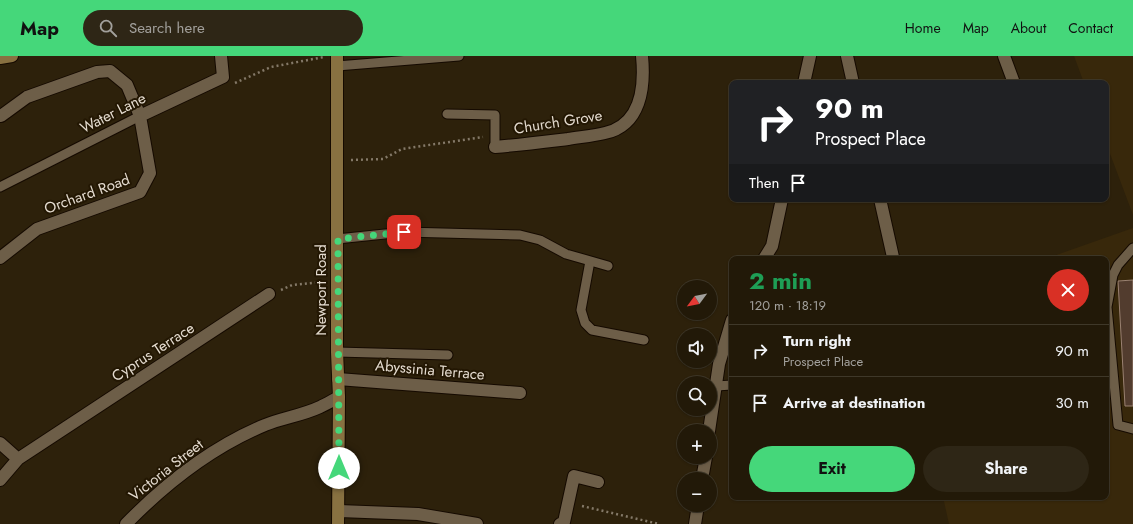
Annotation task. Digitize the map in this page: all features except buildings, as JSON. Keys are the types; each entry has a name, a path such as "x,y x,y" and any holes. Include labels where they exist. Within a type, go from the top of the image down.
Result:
{"street":[{"path":"0,58 12,56"},
{"name":"Water Lane","path":"140,116 222,77 221,56"},
{"name":"Church Grove","path":"495,146 523,145 606,133 622,125 635,112 643,88 642,56"},
{"path":"805,80 810,56"},
{"path":"847,56 853,80"},
{"path":"1004,56 1013,80"},
{"name":"Newport Road","path":"337,61 337,352 339,397 338,524"},
{"name":"Orchard Road","path":"0,258 37,229 140,192 150,172 140,116 127,85 110,71 96,72 27,97 1,116"},
{"path":"766,256 772,246 781,202"},
{"path":"881,202 893,256"},
{"name":"Cyprus Terrace","path":"0,480 18,459 269,294"},
{"path":"717,379 719,364 729,330"},
{"name":"Abyssinia Terrace","path":"338,379 520,393"},
{"name":"Victoria Street","path":"126,524 148,501 196,463 221,447 265,426 319,407 339,397"},
{"path":"0,443 18,459"},
{"path":"560,524 564,522 574,476 598,482"},
{"path":"339,512 418,514 477,524"},
{"path":"695,524 697,512"}],"lane":[{"path":"337,61 459,56"},
{"path":"447,114 495,115 495,146"},
{"name":"Water Lane","path":"0,187 74,151 140,116"},
{"path":"338,239 404,232 520,235 540,240 566,254 608,266"},
{"path":"1109,297 1113,276 1118,265 1133,248"},
{"path":"590,261 581,310 586,323 592,330 644,340"},
{"path":"1109,328 1118,425 1133,429"},
{"path":"337,352 448,355"},
{"path":"717,386 729,385"}],"path":[{"path":"229,86 271,67 326,57 337,61"},
{"path":"338,160 382,159 402,149 492,136 495,146"},
{"path":"269,294 292,285 337,282"},
{"path":"568,503 659,524"}],"shaded area":[{"path":"1074,56 1133,56 1133,215 1109,151 1109,80 1083,80"},
{"path":"1133,228 1133,524 949,524 944,500 1109,500 1109,256 1054,256"}],"route":[{"path":"339,468 339,397 337,352 338,239 404,232"}]}
